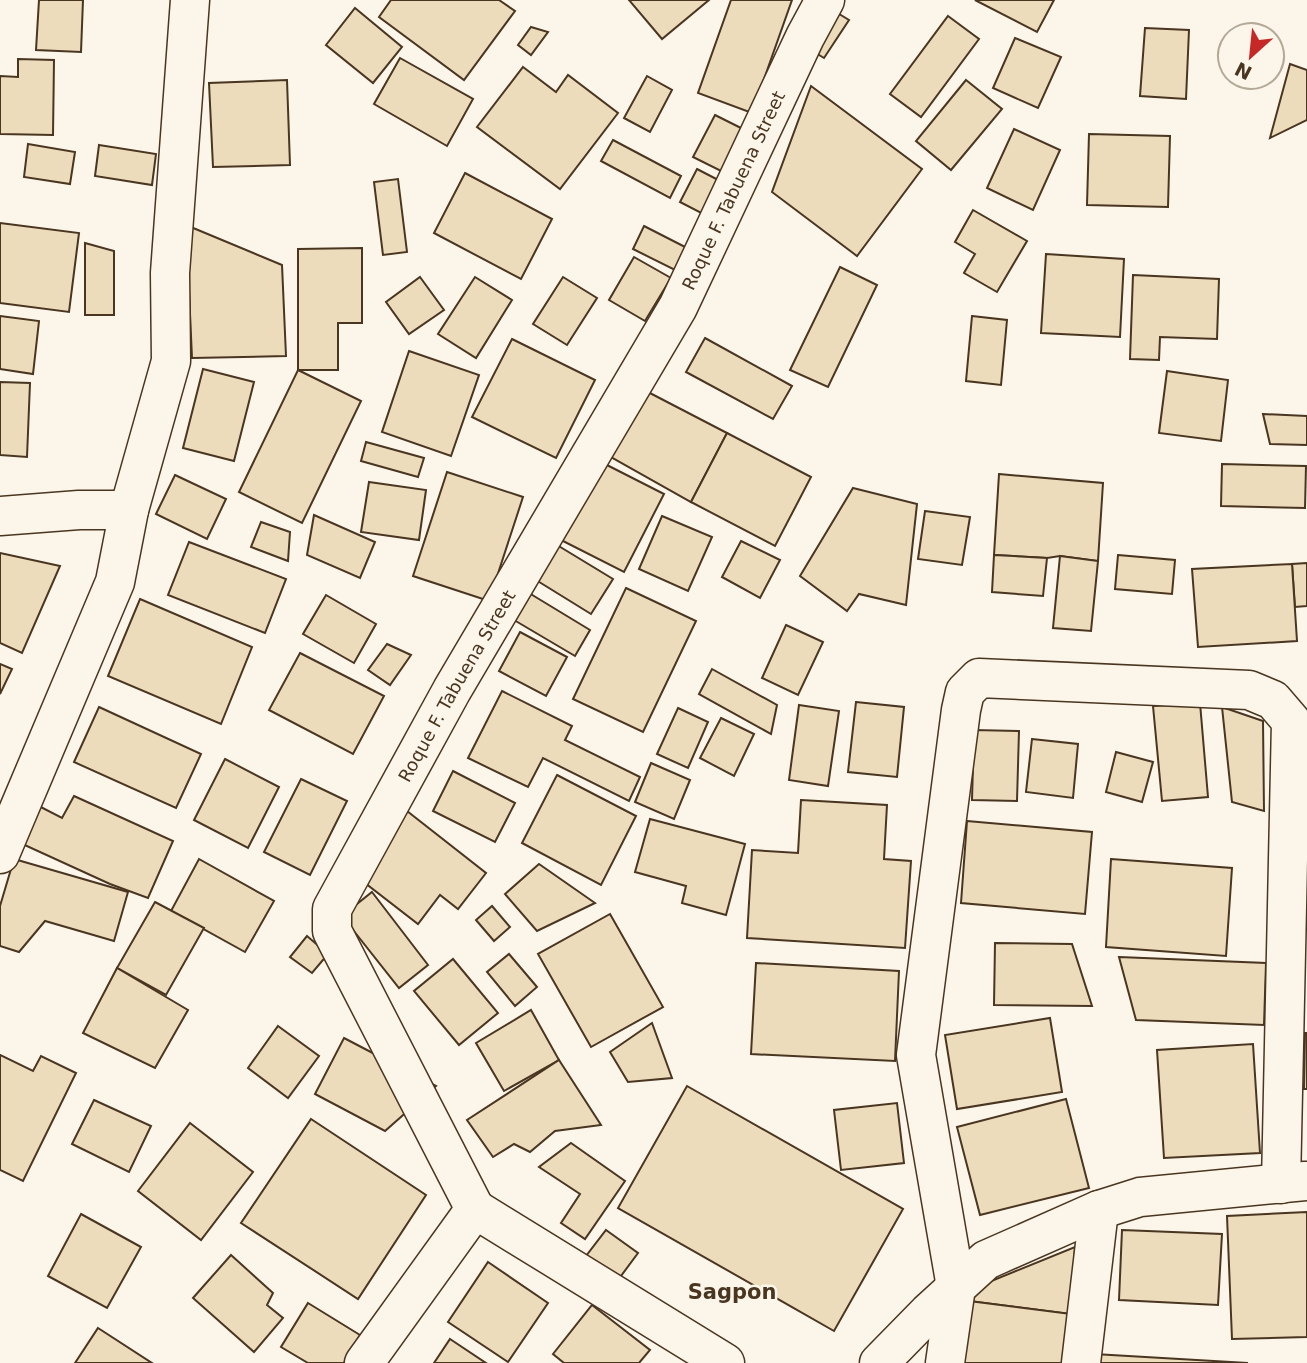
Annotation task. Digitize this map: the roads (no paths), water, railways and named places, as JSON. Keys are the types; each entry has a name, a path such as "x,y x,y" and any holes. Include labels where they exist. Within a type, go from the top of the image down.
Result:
{"street":[{"path":"0,854 115,582 129,510 171,361 170,273 190,0"},
{"name":"Roque F. Tabuena Street","path":"475,1209 332,930 332,909 452,690 678,307 825,0"},
{"path":"0,516 79,510 129,510"},
{"path":"879,1363 956,1287 986,1260 1099,1210 1140,1197 1294,1182 1292,721 1273,700 1249,690 979,678 965,692 916,1055 956,1287 945,1363"},
{"path":"364,1363 475,1209 725,1363"},
{"path":"1081,1363 1099,1210"}],"district":[{"name":"Sagpon","path":"732,1292"}]}
